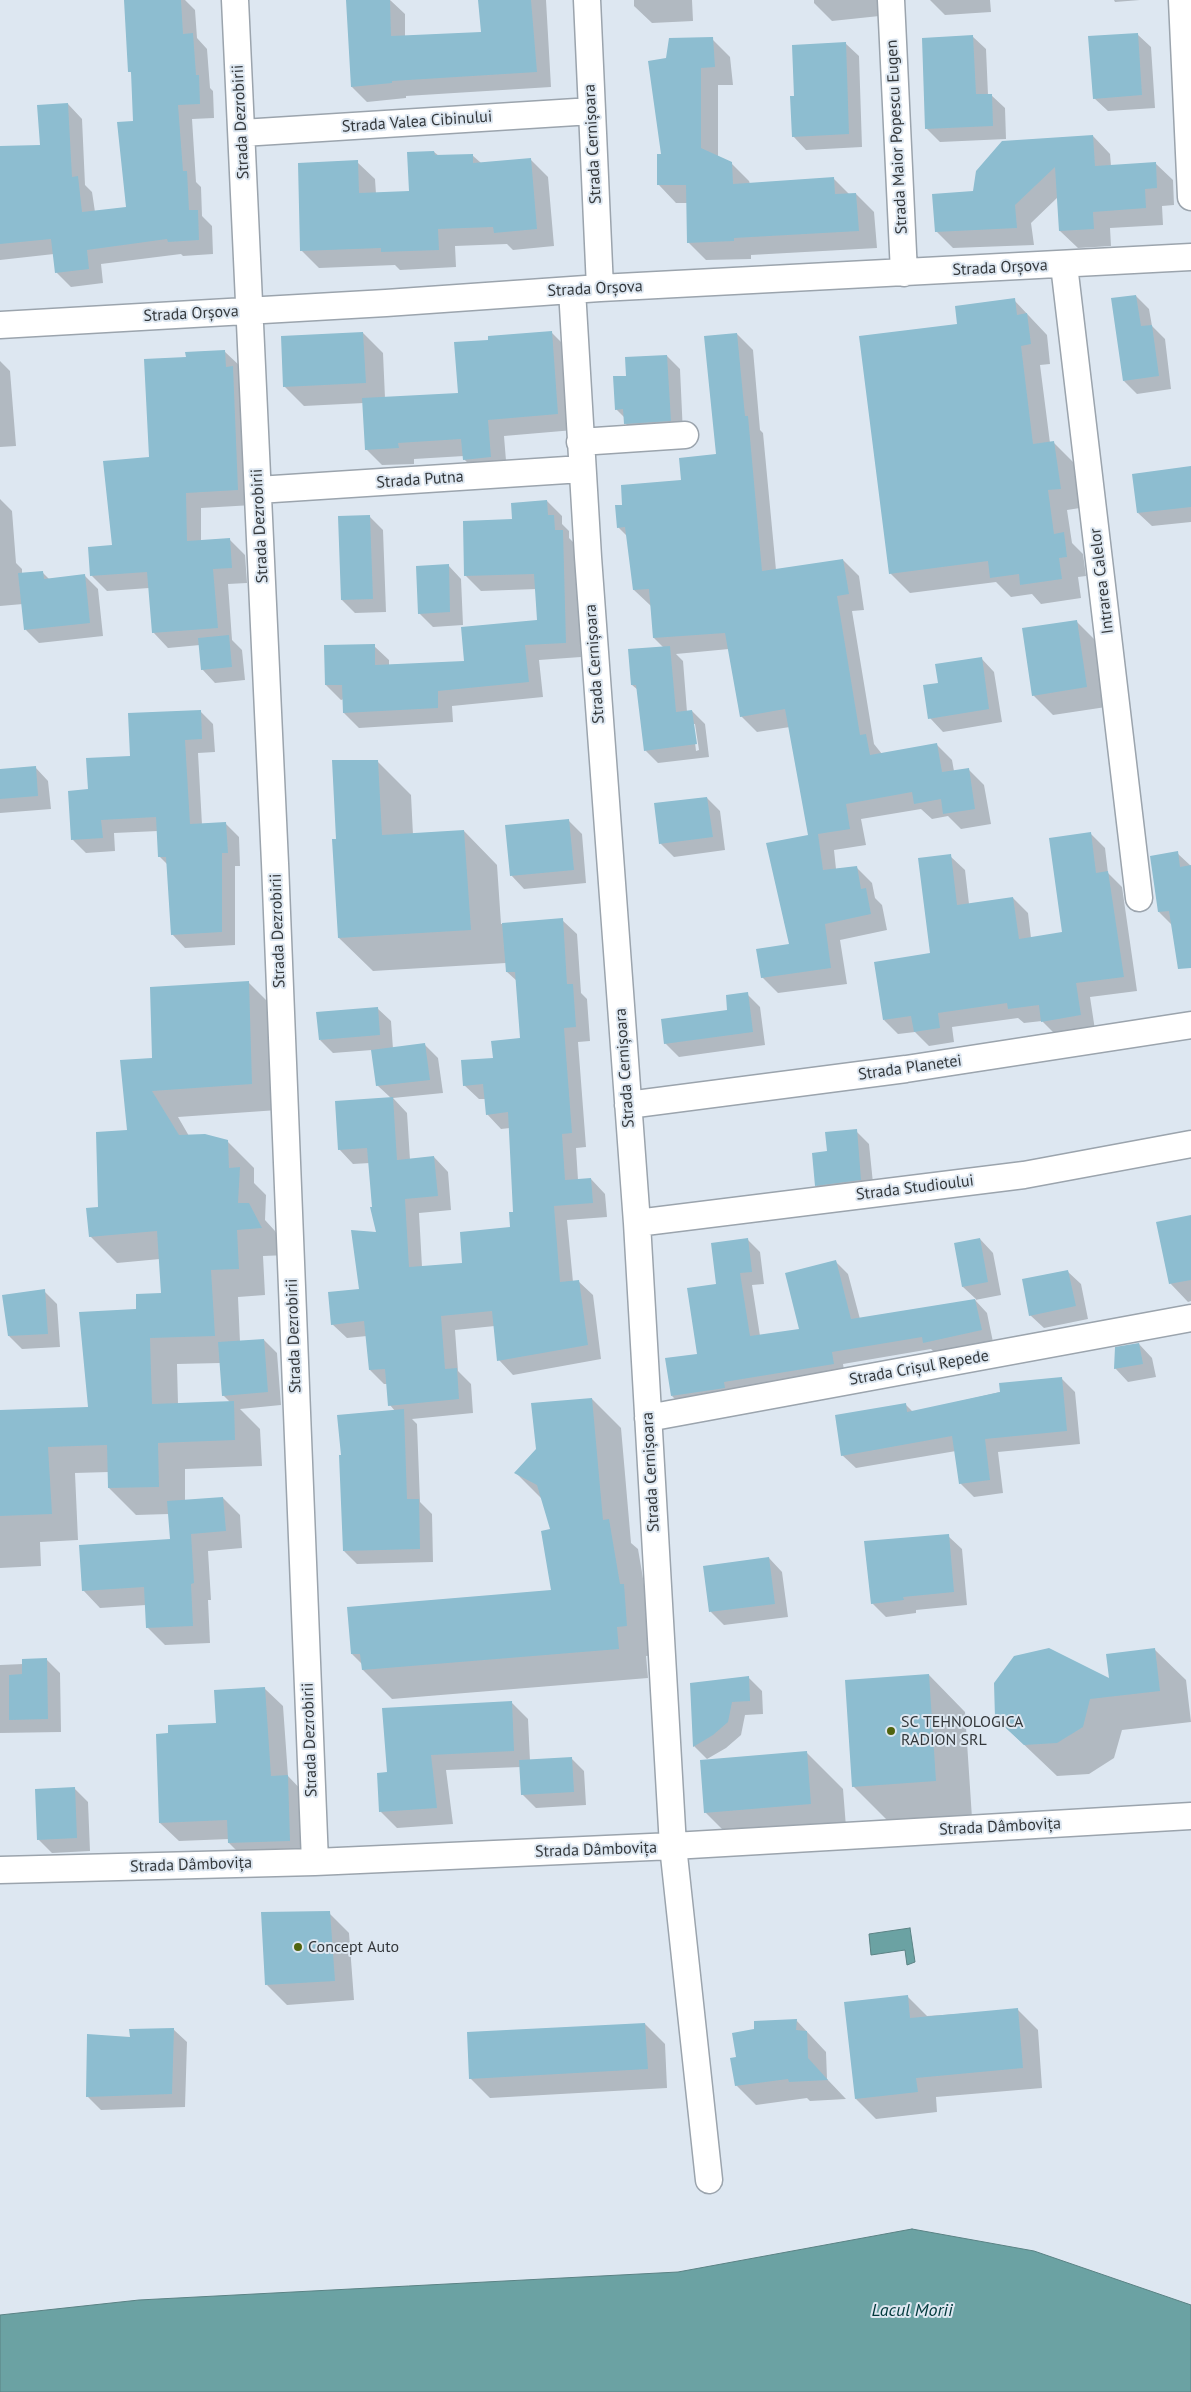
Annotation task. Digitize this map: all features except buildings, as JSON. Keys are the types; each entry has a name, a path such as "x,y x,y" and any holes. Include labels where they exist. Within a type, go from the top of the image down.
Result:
{"street":[{"name":"Strada Dezrobirii","path":"235,0 258,490 316,1862"},
{"name":"Strada Cernișoara","path":"587,0 600,288"},
{"name":"Strada Maior Popescu Eugen","path":"891,0 904,273"},
{"path":"1182,0 1191,197"},
{"name":"Strada Valea Cibinului","path":"242,133 592,111"},
{"name":"Strada Orșova","path":"0,325 600,288 1191,257"},
{"name":"Intrarea Calelor","path":"1064,265 1139,898"},
{"name":"Strada Cernișoara","path":"572,290 580,442 637,1223 673,1846 709,2180"},
{"path":"580,442 684,435"},
{"name":"Strada Putna","path":"258,490 582,469"},
{"name":"Strada Planetei","path":"628,1105 906,1069 1191,1026"},
{"name":"Strada Studioului","path":"637,1223 1024,1175 1191,1144"},
{"name":"Strada Crișul Repede","path":"648,1418 1191,1318"},
{"name":"Strada Dâmbovița","path":"0,1870 316,1862 673,1846 1191,1816"}],"water":[{"path":"910,1928 915,1962 907,1965 905,1950 871,1955 869,1934"},
{"name":"Lacul Morii","path":"912,2229 1034,2251 1191,2305 1191,2392 0,2392 0,2315 139,2300 678,2272"}],"place":[{"name":"SC TEHNOLOGICA RADION SRL","path":"891,1731"},
{"name":"Concept Auto","path":"298,1947"}]}
